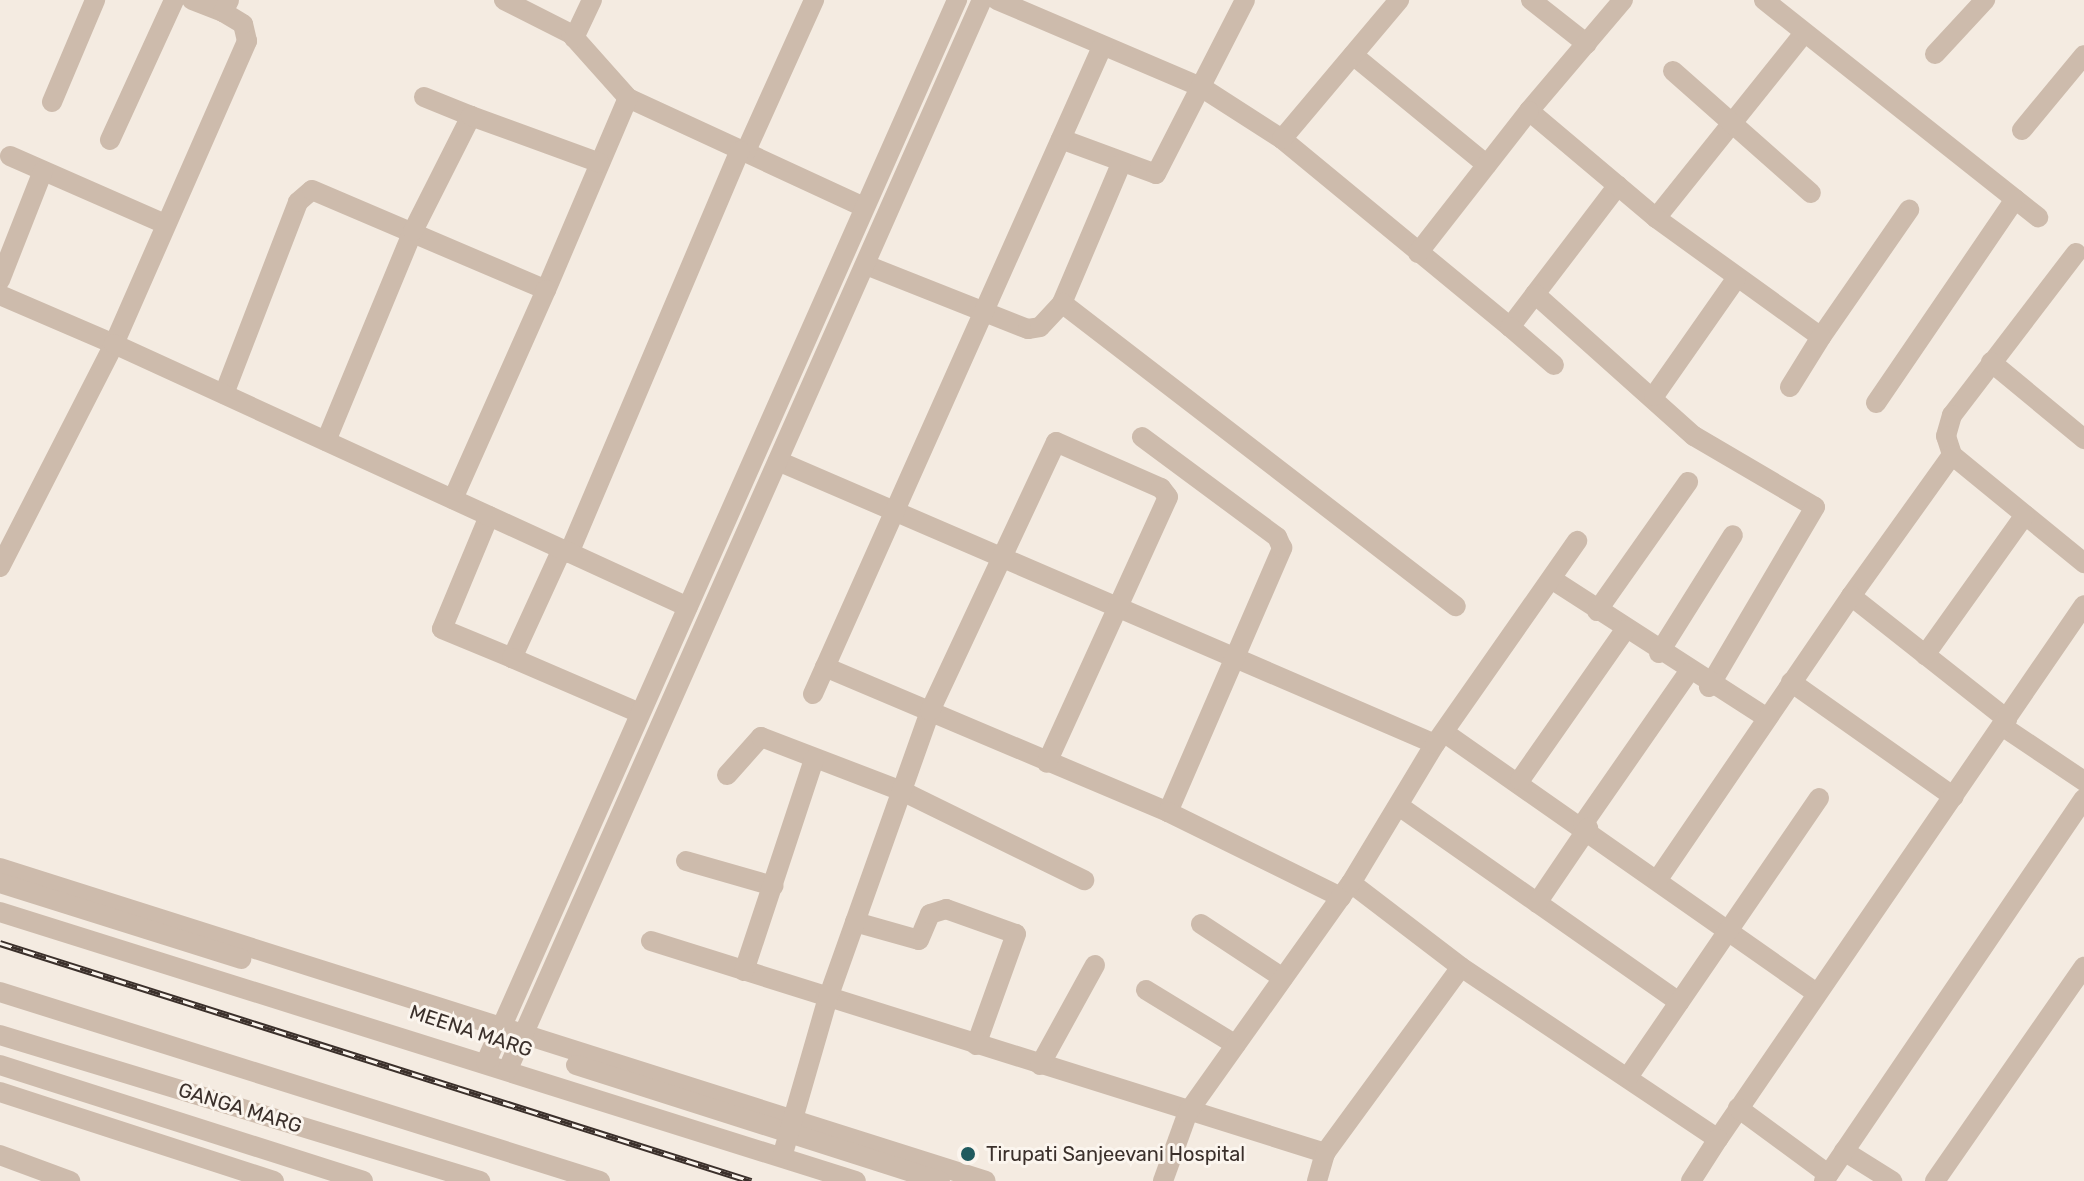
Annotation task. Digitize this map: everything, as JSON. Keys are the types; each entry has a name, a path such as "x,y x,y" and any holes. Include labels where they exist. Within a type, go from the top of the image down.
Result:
{"street":[{"path":"52,102 95,0"},
{"path":"110,140 174,0"},
{"path":"0,567 114,344 247,41 243,24 226,6 192,0"},
{"path":"504,0 574,38 628,98 864,207"},
{"path":"574,38 592,0"},
{"path":"512,658 566,551 742,152 814,0"},
{"path":"486,1062 957,0"},
{"path":"508,1069 982,0"},
{"path":"997,0 1201,87 1282,139 1554,365"},
{"path":"1061,139 1143,173 1164,168 1245,0"},
{"path":"1282,139 1399,0"},
{"path":"1531,0 1587,44"},
{"path":"1418,253 1529,111 1623,0"},
{"path":"1764,0 2038,217"},
{"path":"1935,54 1985,0"},
{"path":"1656,218 1804,33"},
{"path":"813,694 1102,47"},
{"path":"1353,55 1487,165"},
{"path":"2022,130 2084,55"},
{"path":"1673,71 1730,126 1811,193"},
{"path":"424,97 600,163"},
{"path":"453,499 628,98"},
{"path":"1529,111 1656,218 1736,279 1821,337"},
{"path":"326,441 413,231 471,116"},
{"path":"10,156 165,224"},
{"path":"866,265 982,314 1032,329 1062,303 1121,164"},
{"path":"0,280 43,171"},
{"path":"1510,327 1618,185"},
{"path":"224,394 304,195 323,189 546,290"},
{"path":"1876,403 2015,199"},
{"path":"1790,387 1909,210"},
{"path":"2076,253 1952,415 1946,436 1952,455 2083,561"},
{"path":"1654,396 1736,279"},
{"path":"1535,294 1654,396 1694,436 1815,507 1709,687"},
{"path":"0,295 114,344 688,607"},
{"path":"1062,303 1456,606"},
{"path":"1991,362 2084,439"},
{"path":"1142,437 1265,528 1282,548 1168,812"},
{"path":"782,1157 828,998 930,711 1049,448 1063,443 1168,497 1122,610 1047,763"},
{"path":"1658,879 1791,682 1952,455"},
{"path":"778,461 895,509 1233,660 1440,739 1520,780 1815,992"},
{"path":"1597,611 1688,482"},
{"path":"1925,655 2025,515"},
{"path":"489,516 442,629 640,713"},
{"path":"1659,653 1733,535"},
{"path":"1163,1181 1188,1112 1346,890 1440,739 1553,580 1577,541"},
{"path":"1553,580 1709,687 1767,718"},
{"path":"1851,596 2004,723 2084,781"},
{"path":"1691,1181 1815,992 1954,797 2084,605"},
{"path":"1520,780 1625,630"},
{"path":"825,667 1346,890 1718,1139"},
{"path":"1537,903 1688,673"},
{"path":"1791,682 1954,797"},
{"path":"727,775 753,738 902,791 1084,880"},
{"path":"744,971 814,759"},
{"path":"1628,1077 1819,798"},
{"path":"1738,1108 1826,1177 2084,799"},
{"path":"1399,806 1679,1002"},
{"path":"686,861 773,886"},
{"path":"0,868 791,1126 986,1181"},
{"name":"MEENA MARG","path":"0,883 497,1032"},
{"path":"855,922 919,940 930,914 946,909 1016,934 976,1045"},
{"name":"MEENA MARG","path":"0,912 486,1062 856,1181"},
{"path":"1201,924 1283,978"},
{"path":"651,941 1325,1153"},
{"path":"1040,1065 1095,965"},
{"path":"1317,1181 1325,1153 1461,967"},
{"path":"1935,1181 2084,967"},
{"path":"1146,990 1236,1045"},
{"path":"0,992 600,1181"},
{"name":"GANGA MARG","path":"0,1035 480,1181"},
{"name":"GANGA MARG","path":"0,1065 363,1181"},
{"path":"0,1092 274,1181"},
{"path":"791,1126 940,1181"},
{"path":"1844,1151 1892,1181"},
{"path":"12,1181 9,1158 70,1181"}],"railway":[{"path":"0,943 751,1181"}],"place":[{"name":"Tirupati Sanjeevani Hospital","path":"968,1154"}]}
